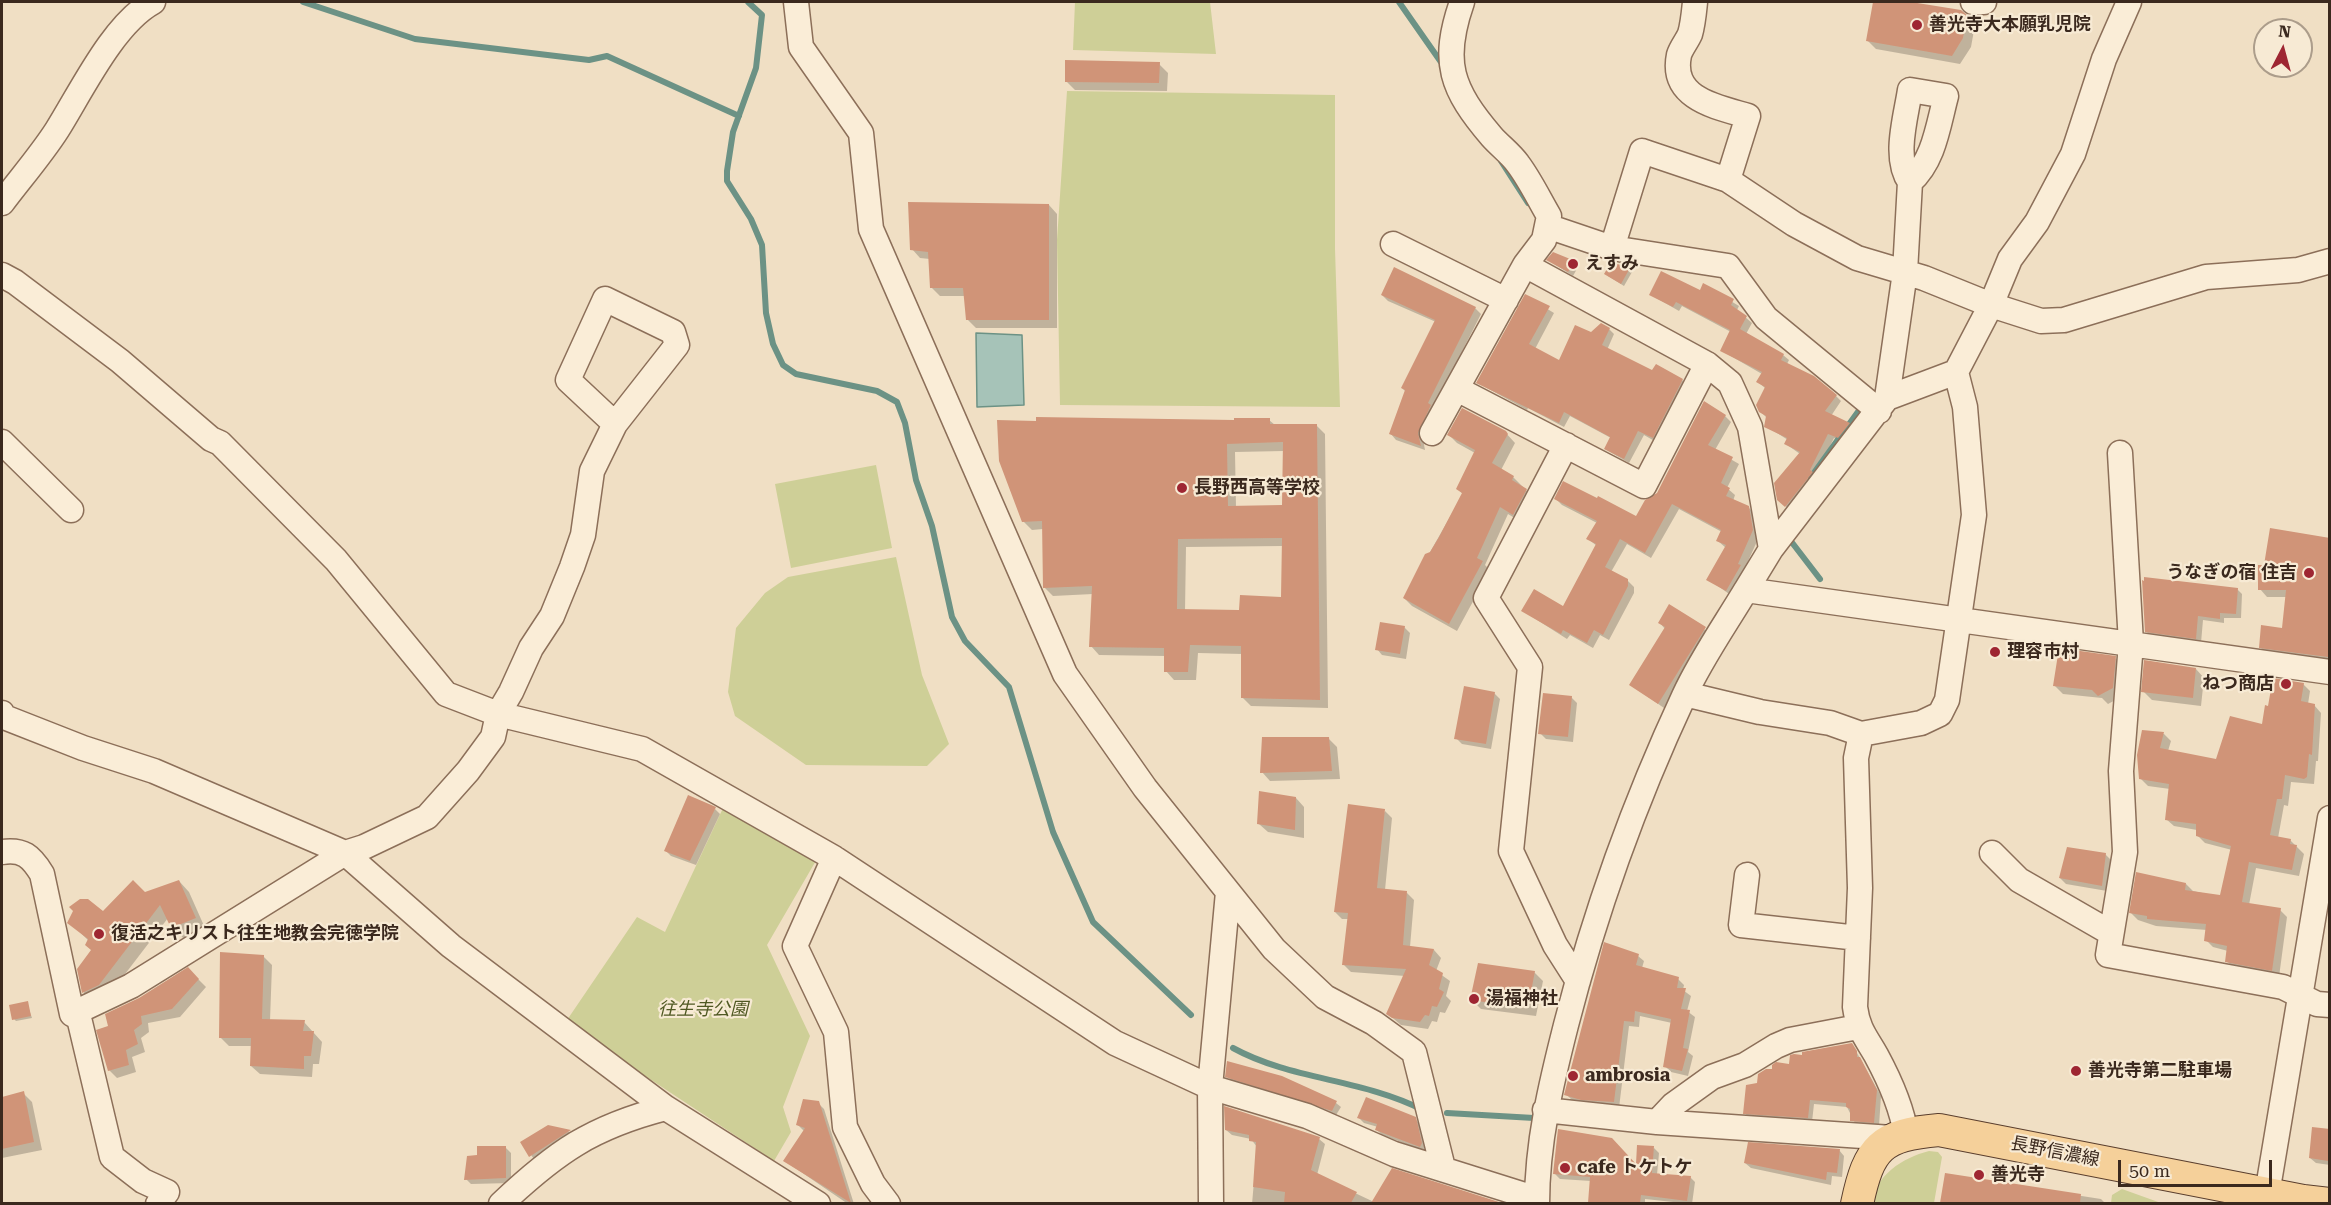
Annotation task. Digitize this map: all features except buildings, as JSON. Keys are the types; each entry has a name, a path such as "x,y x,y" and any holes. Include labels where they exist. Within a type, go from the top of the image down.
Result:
{"main road":[{"name":"長野信濃線","path":"1899,1137 1940,1130 2267,1194 2329,1203"},
{"path":"1857,1203 1864,1171 1871,1157 1899,1137"}],"street":[{"path":"2,203 57,131 87,77 117,37 146,6 153,2"},
{"path":"795,2 801,47 861,133 870,229 1065,674 1145,788 1274,949 1325,997 1374,1023 1414,1052 1443,1168"},
{"path":"1432,433 1525,265 1544,240 1550,216 1518,164 1492,137 1466,103 1452,75 1451,32 1462,2"},
{"path":"1695,2 1690,33 1679,55 1680,75 1684,84 1688,92 1706,104 1748,116 1728,180"},
{"path":"1973,2 1984,2"},
{"path":"2,275 15,282 120,361 220,443 336,560 446,694 498,714 642,749 834,858 1115,1043 1210,1087 1307,1116 1394,1154 1443,1168 1537,1201 1545,1110 1578,981 1627,833 1685,694 1771,549 1883,405 1956,372 1991,305 2010,259 2037,222 2073,154 2104,59 2129,2"},
{"path":"1612,248 1642,151 1728,180 1794,224 1857,258 1905,272 1991,305 2042,321 2064,320 2206,278 2298,270 2330,261"},
{"path":"1883,405 1905,272 1910,182"},
{"path":"1547,226 1612,248 1728,266 1766,318 1883,405"},
{"path":"1393,244 1506,300"},
{"path":"1525,265 1707,363 1730,382 1750,427 1771,549"},
{"path":"72,1014 131,986 345,853 364,848 427,817 468,771 493,737 498,714 531,648 552,615 583,536 592,471 615,424 677,345 673,333 605,299 568,380 615,424"},
{"path":"1457,389 1644,486 1707,363"},
{"path":"1685,694 1760,712 1830,723 1861,734 1921,723 1940,714 1947,700 1974,515 1965,407 1956,372"},
{"path":"2,442 71,510"},
{"path":"1566,445 1486,598 1530,667 1511,851 1555,945 1578,981"},
{"path":"2120,453 2131,643 2121,771 2125,852 2108,956 2283,987 2317,1004 2330,1005"},
{"path":"1746,590 2330,672"},
{"path":"2,713 4,717 83,748 154,771 345,853 452,946 666,1108 818,1203"},
{"path":"1545,1110 1657,1122 1899,1137 1902,1115 1884,1070 1858,1027 1855,1007 1860,888 1856,758 1861,734"},
{"path":"2267,1194 2330,818"},
{"path":"2,852 16,850 32,858 42,874 72,1014"},
{"path":"1992,853 2019,880 2111,933"},
{"path":"834,858 795,946 837,1032 845,1127 873,1184 888,1203"},
{"path":"1747,875 1741,925 1858,938"},
{"path":"1211,1203 1210,1087 1228,892"},
{"path":"72,1014 80,1018 112,1157 143,1181 167,1192 158,1203"},
{"path":"1657,1122 1673,1105 1712,1077 1745,1065 1776,1046 1790,1040 1858,1027"},
{"path":"501,1203 539,1168 592,1132 632,1117 666,1108"}],"green space":[{"path":"1075,2 1210,2 1216,54 1073,50"},
{"path":"1067,91 1335,95 1335,249 1340,407 1060,405 1057,240"},
{"path":"876,465 892,548 791,568 775,484"},
{"path":"896,557 922,675 949,744 927,766 806,765 735,716 728,692 736,628 765,593 788,577"},
{"name":"往生寺公園","path":"724,806 821,852 767,945 810,1036 783,1107 791,1132 774,1161 565,1023 637,917 665,932"},
{"path":"1929,1151 1938,1152 1942,1157 1934,1203 1871,1204 1878,1184 1884,1176 1909,1158"},
{"path":"2122,1189 2161,1203 2111,1203 2112,1195"}],"shaded area":[{"path":"976,333 1022,335 1024,405 977,407"}],"waterway":[{"path":"303,2 415,39 589,60 607,56 739,116"},
{"path":"748,2 762,15 756,68 733,132 727,181 751,219 762,245 766,313 773,344 783,365 796,374 877,391 897,402 905,423 916,480 932,526 952,617 965,641 1009,687 1053,832 1093,922 1191,1015"},
{"path":"1399,2 1443,65"},
{"path":"1501,161 1528,203"},
{"path":"1811,477 1860,409 1856,405"},
{"path":"1787,536 1820,579"},
{"path":"1233,1048 1279,1067 1376,1092 1423,1110"},
{"path":"1447,1113 1534,1118"}],"place":[{"name":"善光寺大本願乳児院","path":"1917,25"},
{"name":"えすみ","path":"1573,264"},
{"name":"長野西高等学校","path":"1182,488"},
{"name":"うなぎの宿 住吉","path":"2309,573"},
{"name":"理容市村","path":"1995,652"},
{"name":"ねつ商店","path":"2286,684"},
{"name":"復活之キリスト往生地教会完徳学院","path":"99,934"},
{"name":"湯福神社","path":"1474,999"},
{"name":"善光寺第二駐車場","path":"2076,1071"},
{"name":"ambrosia","path":"1573,1076"},
{"name":"cafe トケトケ","path":"1565,1168"},
{"name":"善光寺","path":"1979,1175"}]}
